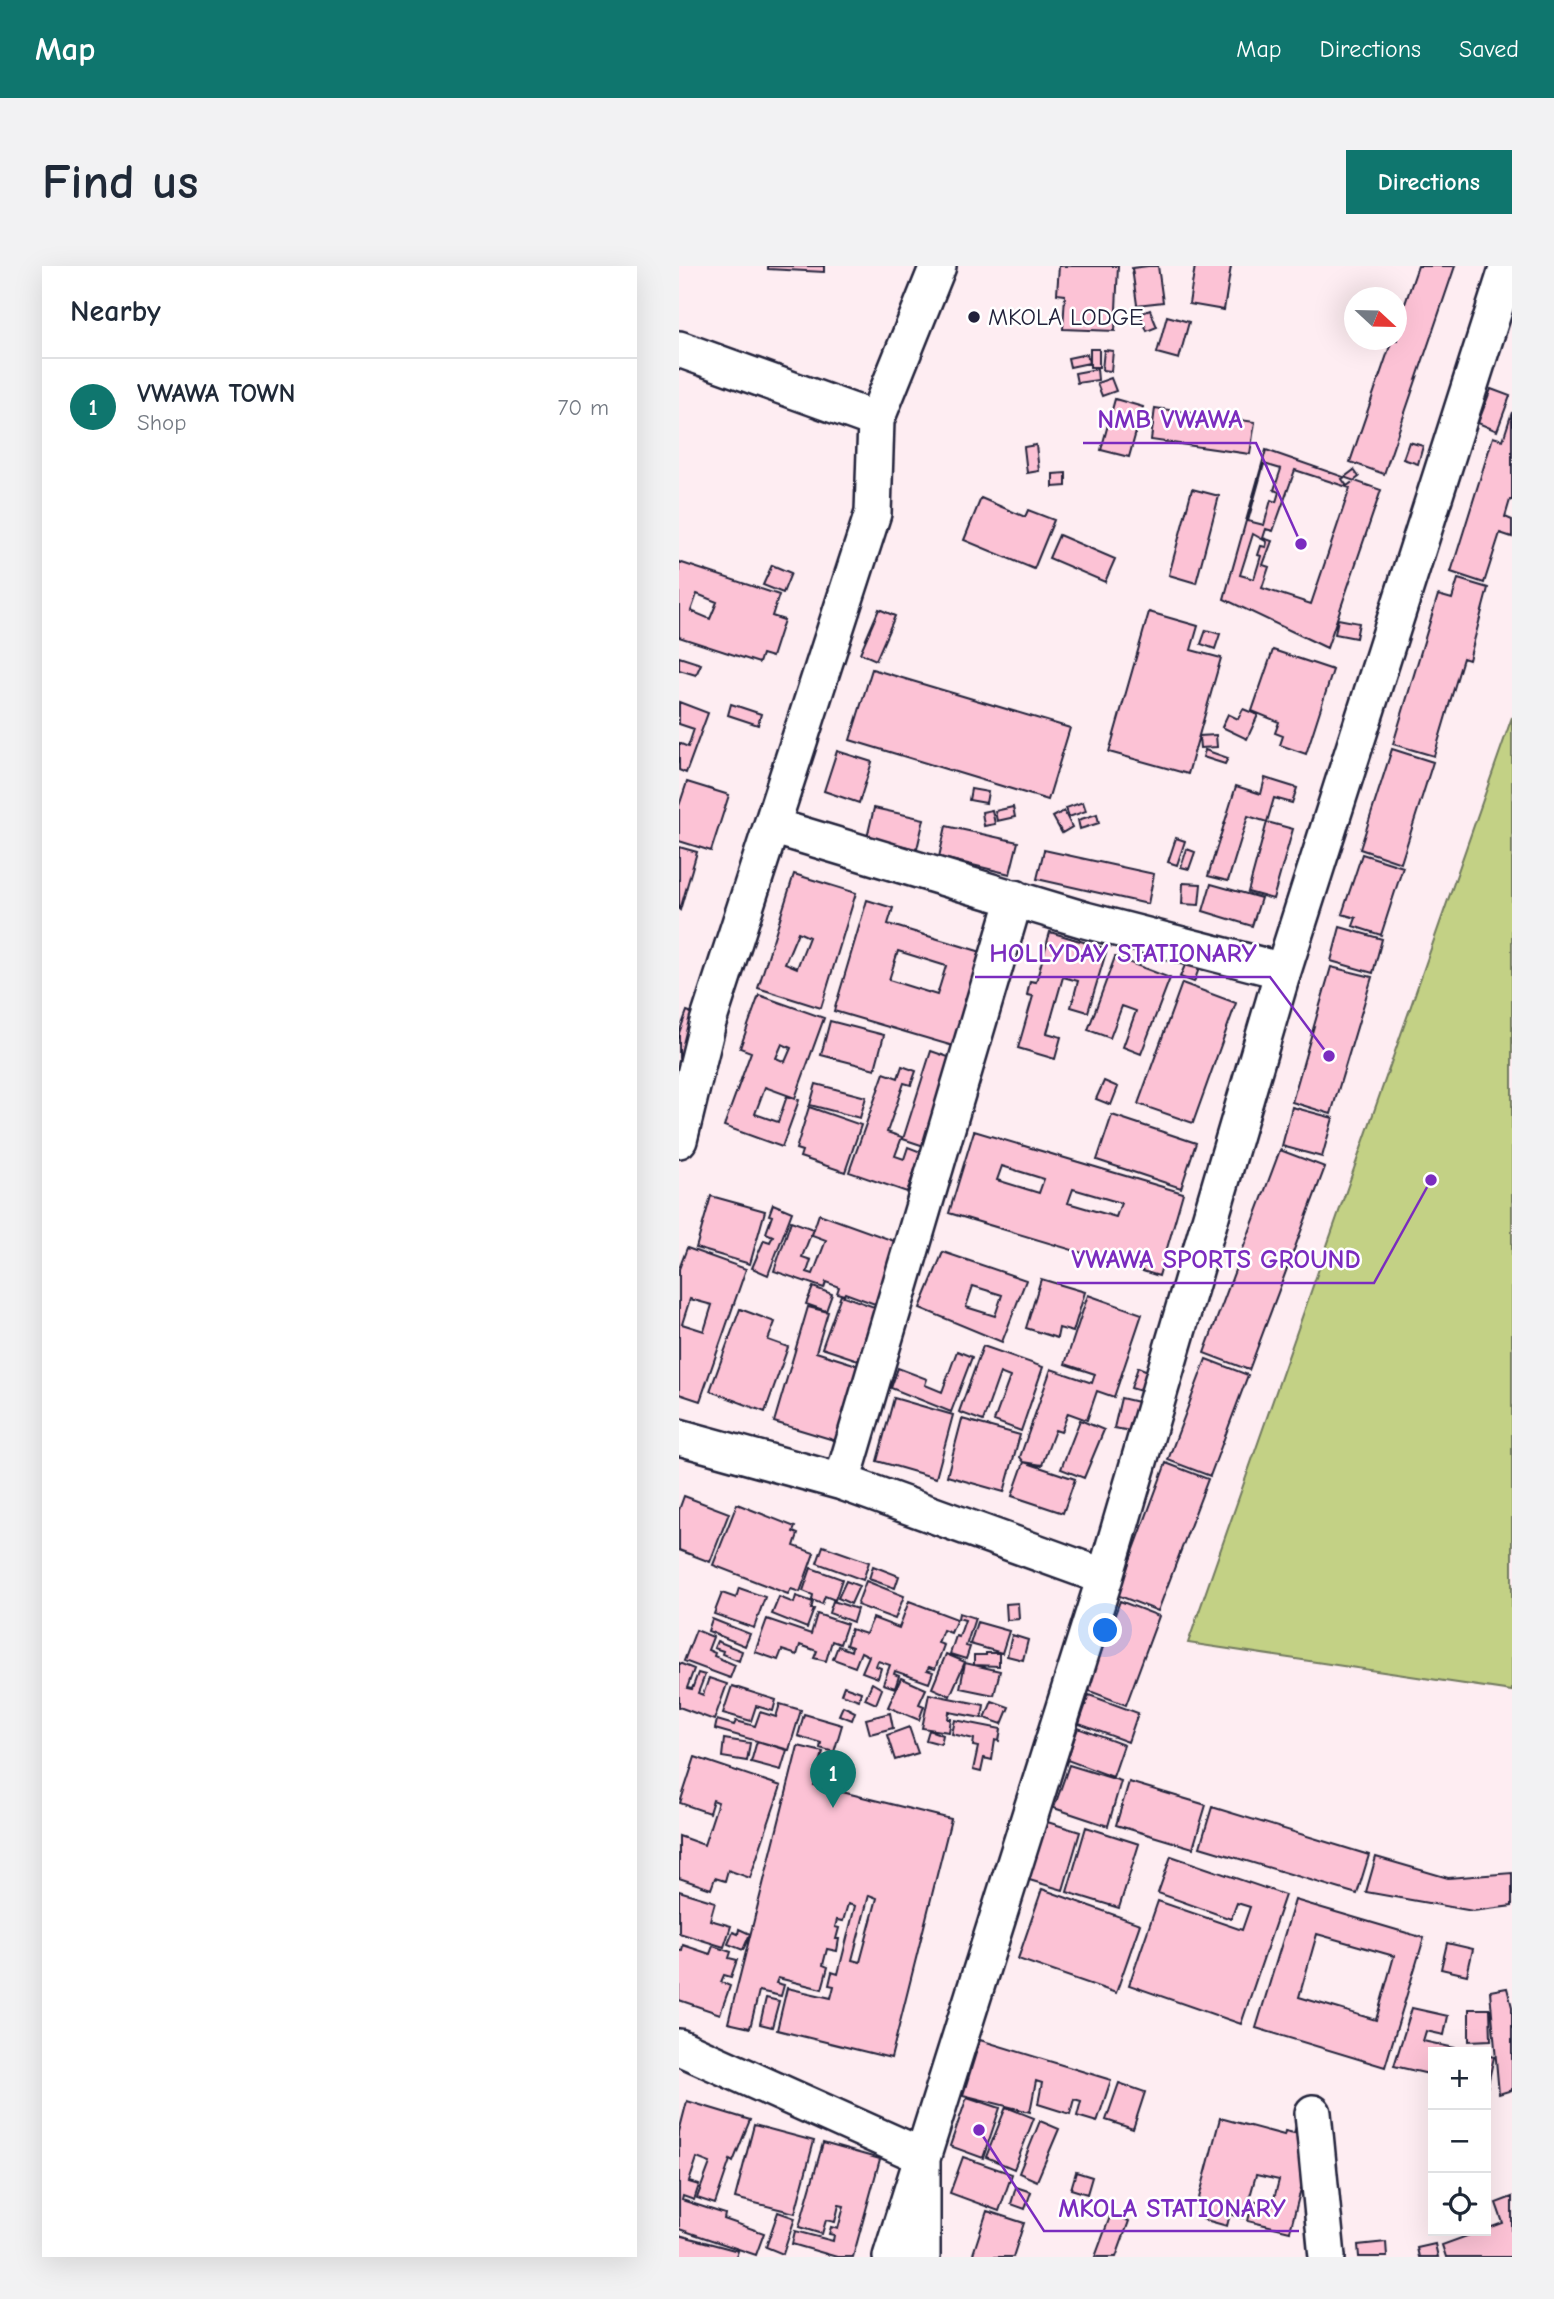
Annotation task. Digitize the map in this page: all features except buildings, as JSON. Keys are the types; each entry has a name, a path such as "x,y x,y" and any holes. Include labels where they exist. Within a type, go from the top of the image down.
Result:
{"street":[{"path":"679,1140 708,1022 873,513 876,420 938,266"},
{"path":"891,2257 1105,1577 1283,971 1508,266"},
{"path":"679,349 876,420"},
{"path":"772,826 1085,919 1283,971"},
{"path":"842,1482 1015,898"},
{"path":"679,1437 842,1482 1105,1577"},
{"path":"679,2047 922,2156"},
{"path":"1313,2113 1327,2257"},
{"path":"922,2156 922,2257"}],"green space":[{"path":"1512,717 1512,1691 1188,1643"}],"place":[{"name":"MKOLA LODGE","path":"974,317"},
{"name":"NMB VWAWA","path":"1301,544"},
{"name":"HOLLYDAY STATIONARY","path":"1329,1056"},
{"name":"VWAWA SPORTS GROUND","path":"1431,1180"},
{"name":"VWAWA TOWN","path":"833,1808"},
{"name":"MKOLA STATIONARY","path":"979,2130"}]}
